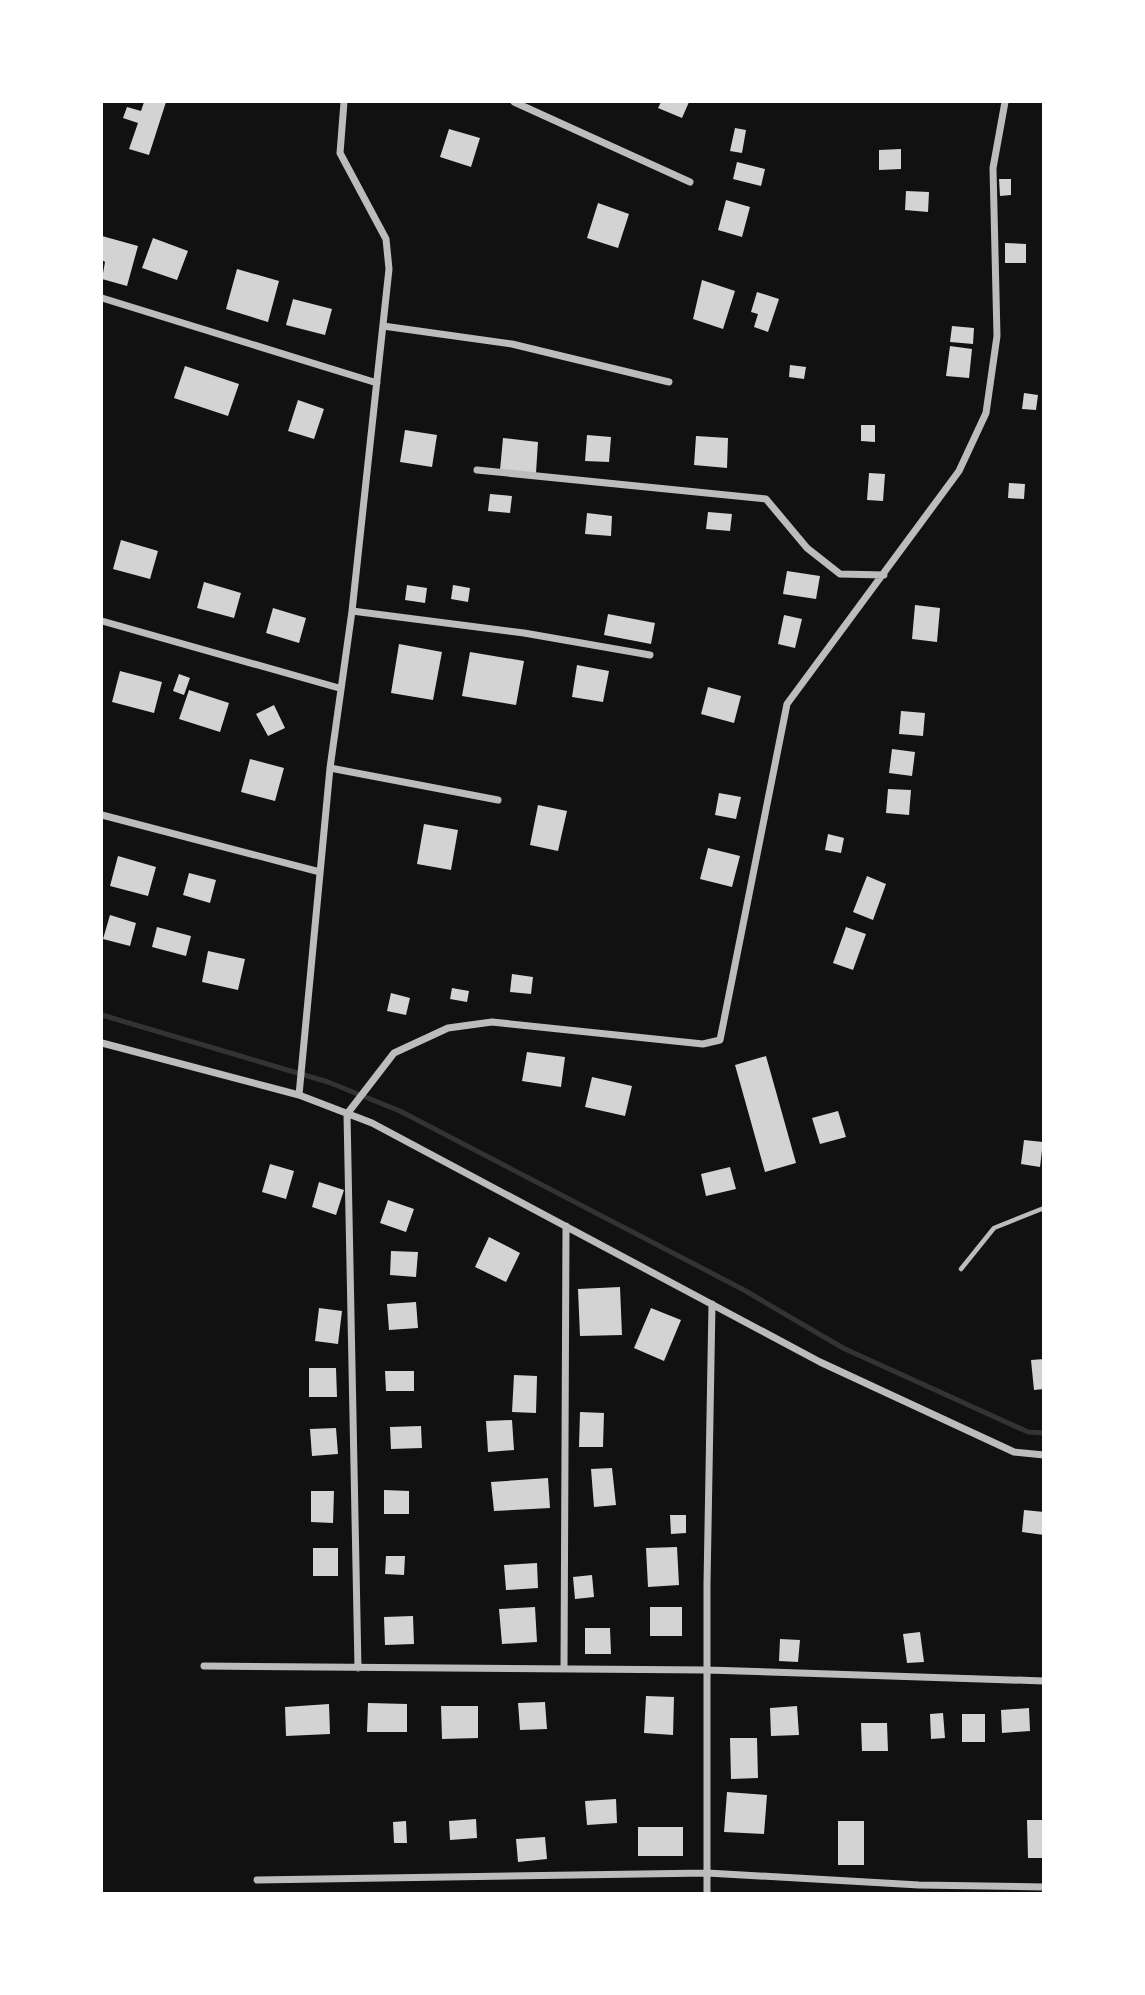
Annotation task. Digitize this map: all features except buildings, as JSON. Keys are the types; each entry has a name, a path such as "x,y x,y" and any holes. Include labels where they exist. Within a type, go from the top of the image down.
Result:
{"street":[{"path":"299,1095 330,768 339,688 352,611 389,270 386,239 340,153 344,102"},
{"path":"514,102 690,182"},
{"path":"358,1668 347,1114 394,1053 448,1028 492,1022 703,1044 720,1040 788,704 959,471 986,413 997,336 993,168 1005,102"},
{"path":"102,298 377,383"},
{"path":"383,326 512,344 669,382"},
{"path":"477,470 766,499 807,548 840,574 884,575"},
{"path":"352,611 524,633 650,655"},
{"path":"102,621 339,688"},
{"path":"330,768 498,800"},
{"path":"102,815 320,872"},
{"path":"102,1042 299,1095 372,1123 820,1362 1014,1452 1044,1455"},
{"path":"565,1669 566,1226"},
{"path":"708,1894 707,1670 712,1304"},
{"path":"204,1666 707,1670 1044,1681"},
{"path":"257,1880 708,1873 919,1885 1044,1887"}],"lane":[{"path":"961,1269 994,1228 1044,1208"}],"waterway":[{"path":"102,1015 328,1082 400,1111 744,1290 843,1348 1028,1432 1044,1433"}]}
